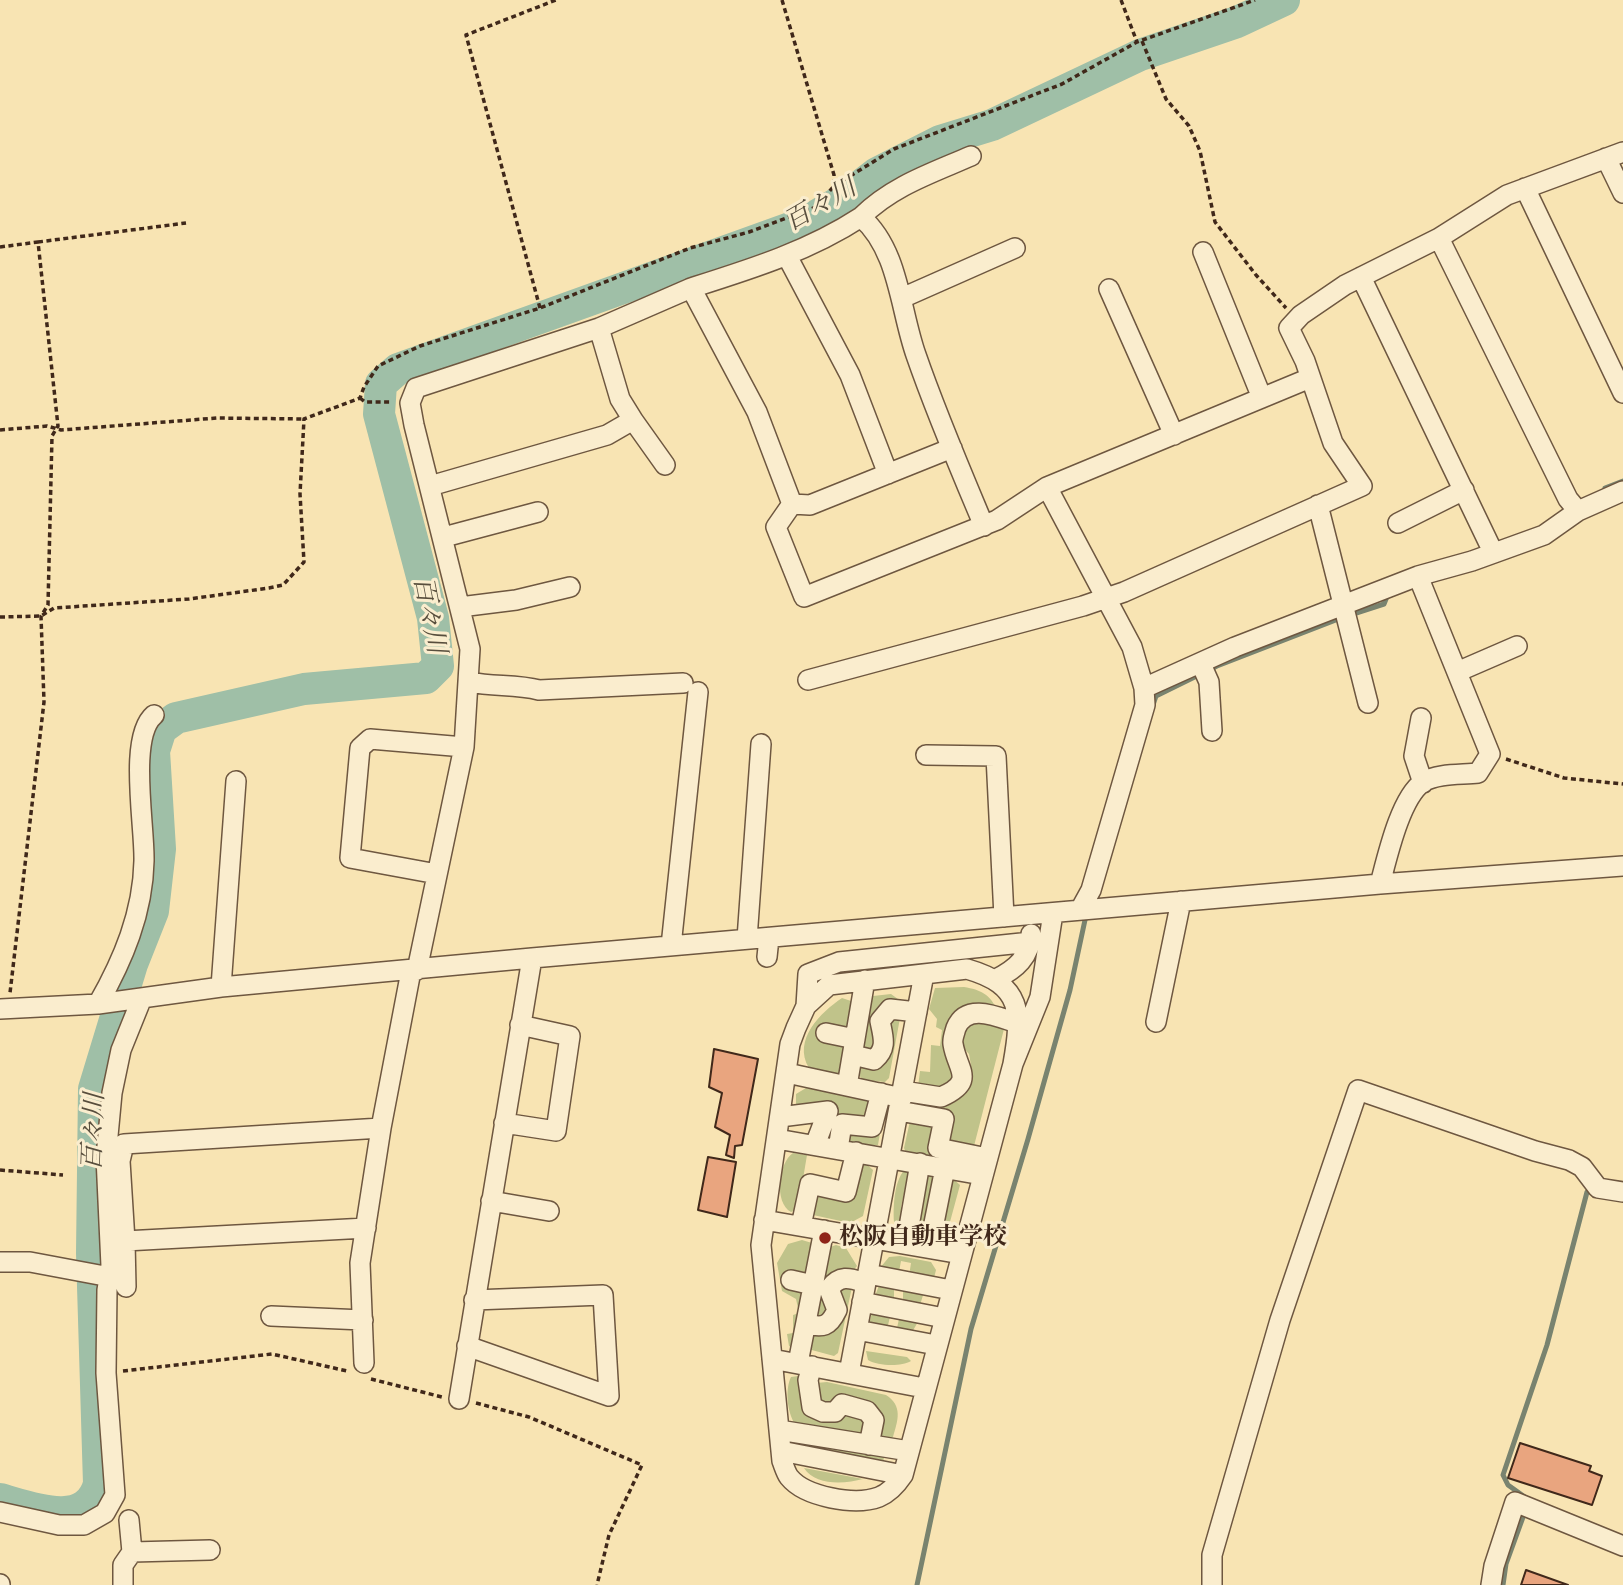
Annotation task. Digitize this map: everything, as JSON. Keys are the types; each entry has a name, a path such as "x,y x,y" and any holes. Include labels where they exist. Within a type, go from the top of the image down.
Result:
{"street":[{"path":"808,680 1107,598 1362,486 1333,443 1289,328 1296,320 1361,277 1439,238 1507,195 1615,155 1623,192"},
{"path":"361,1372 363,1320 360,1263 381,1128 464,747 470,682 470,649 410,403 416,388 599,328 691,288 788,256 834,235 862,217 879,199 897,189 971,156"},
{"path":"1525,188 1623,393"},
{"path":"862,217 877,230 902,298 915,353 984,526"},
{"path":"1439,238 1568,499 1578,510"},
{"path":"902,298 1015,248"},
{"path":"1203,252 1262,398"},
{"path":"788,256 850,375 888,474"},
{"path":"1361,277 1493,552"},
{"path":"691,288 757,412 792,504"},
{"path":"1109,289 1174,435"},
{"path":"599,328 620,399 665,466"},
{"path":"792,504 776,527 804,597 984,526 1047,487 1310,378"},
{"path":"430,486 607,435 634,420"},
{"path":"792,504 810,505 952,448"},
{"path":"1047,487 1132,647 1144,688 1145,705 1091,890 1080,910"},
{"path":"1398,523 1464,490"},
{"path":"1144,688 1204,670 1235,648 1346,614 1390,588 1418,576 1472,561 1544,535 1578,510 1623,491"},
{"path":"1318,505 1368,703"},
{"path":"444,537 538,512"},
{"path":"1380,884 1390,846 1403,814 1423,783 1441,777 1478,773 1490,754 1418,576"},
{"path":"460,607 516,600 570,587"},
{"path":"1457,672 1517,646"},
{"path":"1204,670 1212,731"},
{"path":"470,682 490,686 517,685 539,690 690,688 671,946"},
{"path":"98,1004 122,957 140,900 144,821 138,755 146,722 154,715"},
{"path":"1421,718 1414,756 1423,783"},
{"path":"438,874 350,858 359,748 370,738 464,747"},
{"path":"747,939 761,744"},
{"path":"926,755 996,756 1004,917"},
{"path":"221,988 236,781"},
{"path":"5,1009 98,1004 221,988 747,939 768,947 1004,917 1623,866"},
{"path":"1156,1022 1181,901"},
{"path":"996,979 1016,969 1043,914"},
{"path":"1031,942 839,962 808,974 806,1006 790,1044 761,1245 781,1451 789,1476 816,1493 860,1500 879,1497 895,1486 903,1475 1013,1064 1026,1023 1040,997 1043,914"},
{"path":"459,1399 532,958"},
{"path":"806,1006 828,985 967,969 996,979 1007,987 1026,1023"},
{"path":"849,1373 925,974"},
{"path":"847,1086 865,981"},
{"path":"0,1512 72,1526 84,1525 104,1513 115,1495 106,1373 113,1280 116,1144 121,1050 139,998"},
{"path":"826,1033 874,1060 882,1054 884,1044 880,1021 890,1009 917,1012"},
{"path":"901,1100 941,1097 961,1083 964,1073 952,1043 959,1021 968,1015 977,1012 1026,1023"},
{"path":"505,1123 556,1131 570,1036 520,1025"},
{"path":"787,1073 881,1093 944,1119 938,1149 985,1167"},
{"path":"1212,1585 1212,1555 1280,1320 1358,1090 1535,1151 1569,1160 1593,1181 1623,1192"},
{"path":"801,1226 810,1184 846,1192 847,1150 842,1124 872,1127 881,1093"},
{"path":"780,1117 828,1111 815,1145"},
{"path":"116,1144 381,1128"},
{"path":"776,1139 945,1168 985,1167"},
{"path":"113,1280 125,1241 120,1161 116,1144"},
{"path":"906,1244 920,1163"},
{"path":"929,1248 945,1168"},
{"path":"491,1201 549,1211"},
{"path":"764,1220 961,1254"},
{"path":"125,1241 366,1228"},
{"path":"824,1230 806,1324 805,1365 812,1407 823,1412 835,1412 842,1404 867,1411 874,1420 869,1445"},
{"path":"0,1262 30,1262 113,1280"},
{"path":"806,1324 820,1327 828,1325 837,1310 829,1289 834,1281 843,1277 944,1318"},
{"path":"790,1280 813,1285"},
{"path":"865,1286 899,1301 936,1345"},
{"path":"857,1330 899,1301 951,1290"},
{"path":"467,1346 609,1396 603,1295 474,1300"},
{"path":"271,1316 363,1320"},
{"path":"772,1359 925,1388"},
{"path":"779,1430 909,1451"},
{"path":"781,1451 903,1475"},
{"path":"1491,1585 1494,1566 1515,1502 1623,1546"},
{"path":"104,1513 139,1519 132,1552 123,1565 122,1585"},
{"path":"132,1552 210,1550"}],"path":[{"path":"540,308 466,35 556,0"},
{"path":"782,0 834,175 834,186"},
{"path":"1121,0 1166,99 1189,126 1200,151 1215,222 1256,275 1296,320"},
{"path":"0,247 187,223"},
{"path":"5,1009 44,702 41,616 48,604 52,436 58,426 38,242"},
{"path":"360,398 365,402 403,402"},
{"path":"0,430 47,426 55,430 217,418 304,419"},
{"path":"1490,754 1564,778 1623,784"},
{"path":"0,1170 63,1175"},
{"path":"106,1373 272,1354 361,1372 529,1417 642,1465 609,1535 597,1585"}],"green space":[{"path":"964,987 984,994 997,1010 967,1007 957,1074 946,1088 918,1087 920,1071 930,1072 931,1045 940,1046 942,1030 936,1027 937,1019 929,1009 935,988"},
{"path":"891,994 902,1002 884,1005 877,1052 862,1049 870,1001 873,996"},
{"path":"842,998 854,1002 840,1074 809,1068 805,1058 806,1037 818,1019"},
{"path":"886,1017 900,1018 889,1078 885,1082 863,1080 858,1074 860,1064 873,1064"},
{"path":"978,1021 1001,1024 1004,1029 974,1146 944,1145 950,1113 913,1106 915,1099 968,1085 971,1065 969,1054 962,1046 963,1028"},
{"path":"806,1088 871,1099 867,1121 827,1143 832,1105 796,1109 796,1094"},
{"path":"884,1109 878,1145 848,1146 845,1130"},
{"path":"910,1121 939,1122 934,1153 965,1164 906,1153 904,1148"},
{"path":"793,1153 807,1155 798,1209 791,1212 782,1200 780,1183 784,1165"},
{"path":"864,1162 873,1170 863,1216 850,1223 813,1215 813,1192 851,1198 858,1167"},
{"path":"907,1168 912,1169 910,1190 905,1189 901,1207 907,1210 903,1227 894,1222 894,1201 899,1178"},
{"path":"926,1173 936,1175 926,1234 916,1233"},
{"path":"951,1177 960,1185 947,1233 938,1237"},
{"path":"802,1240 812,1243 806,1290 792,1348 789,1346 787,1334 793,1333 793,1315 799,1313 796,1299 782,1291 777,1263 788,1244"},
{"path":"836,1245 846,1248 857,1266 851,1273 840,1273 831,1315 815,1321 830,1247"},
{"path":"900,1256 931,1262 936,1270 934,1278 909,1276 911,1263 901,1261 899,1272 880,1268 889,1257"},
{"path":"880,1283 924,1292 920,1305 903,1302 903,1290 894,1288 894,1299 875,1296"},
{"path":"838,1286 852,1287 838,1353 834,1356 808,1349 811,1334 824,1331"},
{"path":"872,1312 919,1320 911,1334 897,1328 899,1319 890,1317 887,1329 869,1325"},
{"path":"866,1351 907,1357 911,1361 896,1365 878,1364 868,1360"},
{"path":"798,1376 802,1403 852,1411 867,1422 866,1435 795,1424 790,1413 788,1394 791,1377"},
{"path":"827,1382 886,1395 891,1399 898,1414 893,1437 886,1440 879,1437 872,1405 849,1399 825,1405 816,1400 816,1383"},
{"path":"794,1441 884,1457 883,1465 794,1448"},
{"path":"804,1468 863,1479 848,1482 823,1481 809,1474"}],"building":[{"path":"714,1049 758,1059 742,1145 735,1146 734,1158 726,1155 730,1135 715,1127 722,1093 709,1087"},
{"path":"708,1157 736,1162 727,1217 698,1210"},
{"path":"1520,1443 1591,1466 1589,1471 1602,1476 1592,1505 1508,1478"},
{"path":"1526,1570 1568,1585 1521,1585"}],"waterway":[{"name":"百々川","path":"0,1499 42,1510 70,1511 83,1507 92,1498 99,1484 92,1253 94,1089 132,964 153,911 160,849 154,751 161,729 176,718 304,689 426,678 438,666 433,618 379,414 381,384 398,369 804,223 841,201 877,173 940,141 992,125 1140,55 1237,22 1284,0"},
{"path":"1605,488 1623,481"},
{"path":"1350,615 1384,604 1388,594"},
{"path":"1153,705 1156,696 1217,666 1341,618"},
{"path":"917,1585 971,1329 1070,990 1085,920"},
{"path":"1529,1500 1508,1485 1503,1475 1547,1345 1587,1192 1592,1187"},
{"path":"1503,1585 1506,1564 1526,1509"}],"place":[{"name":"松阪自動車学校","path":"825,1238"}]}
